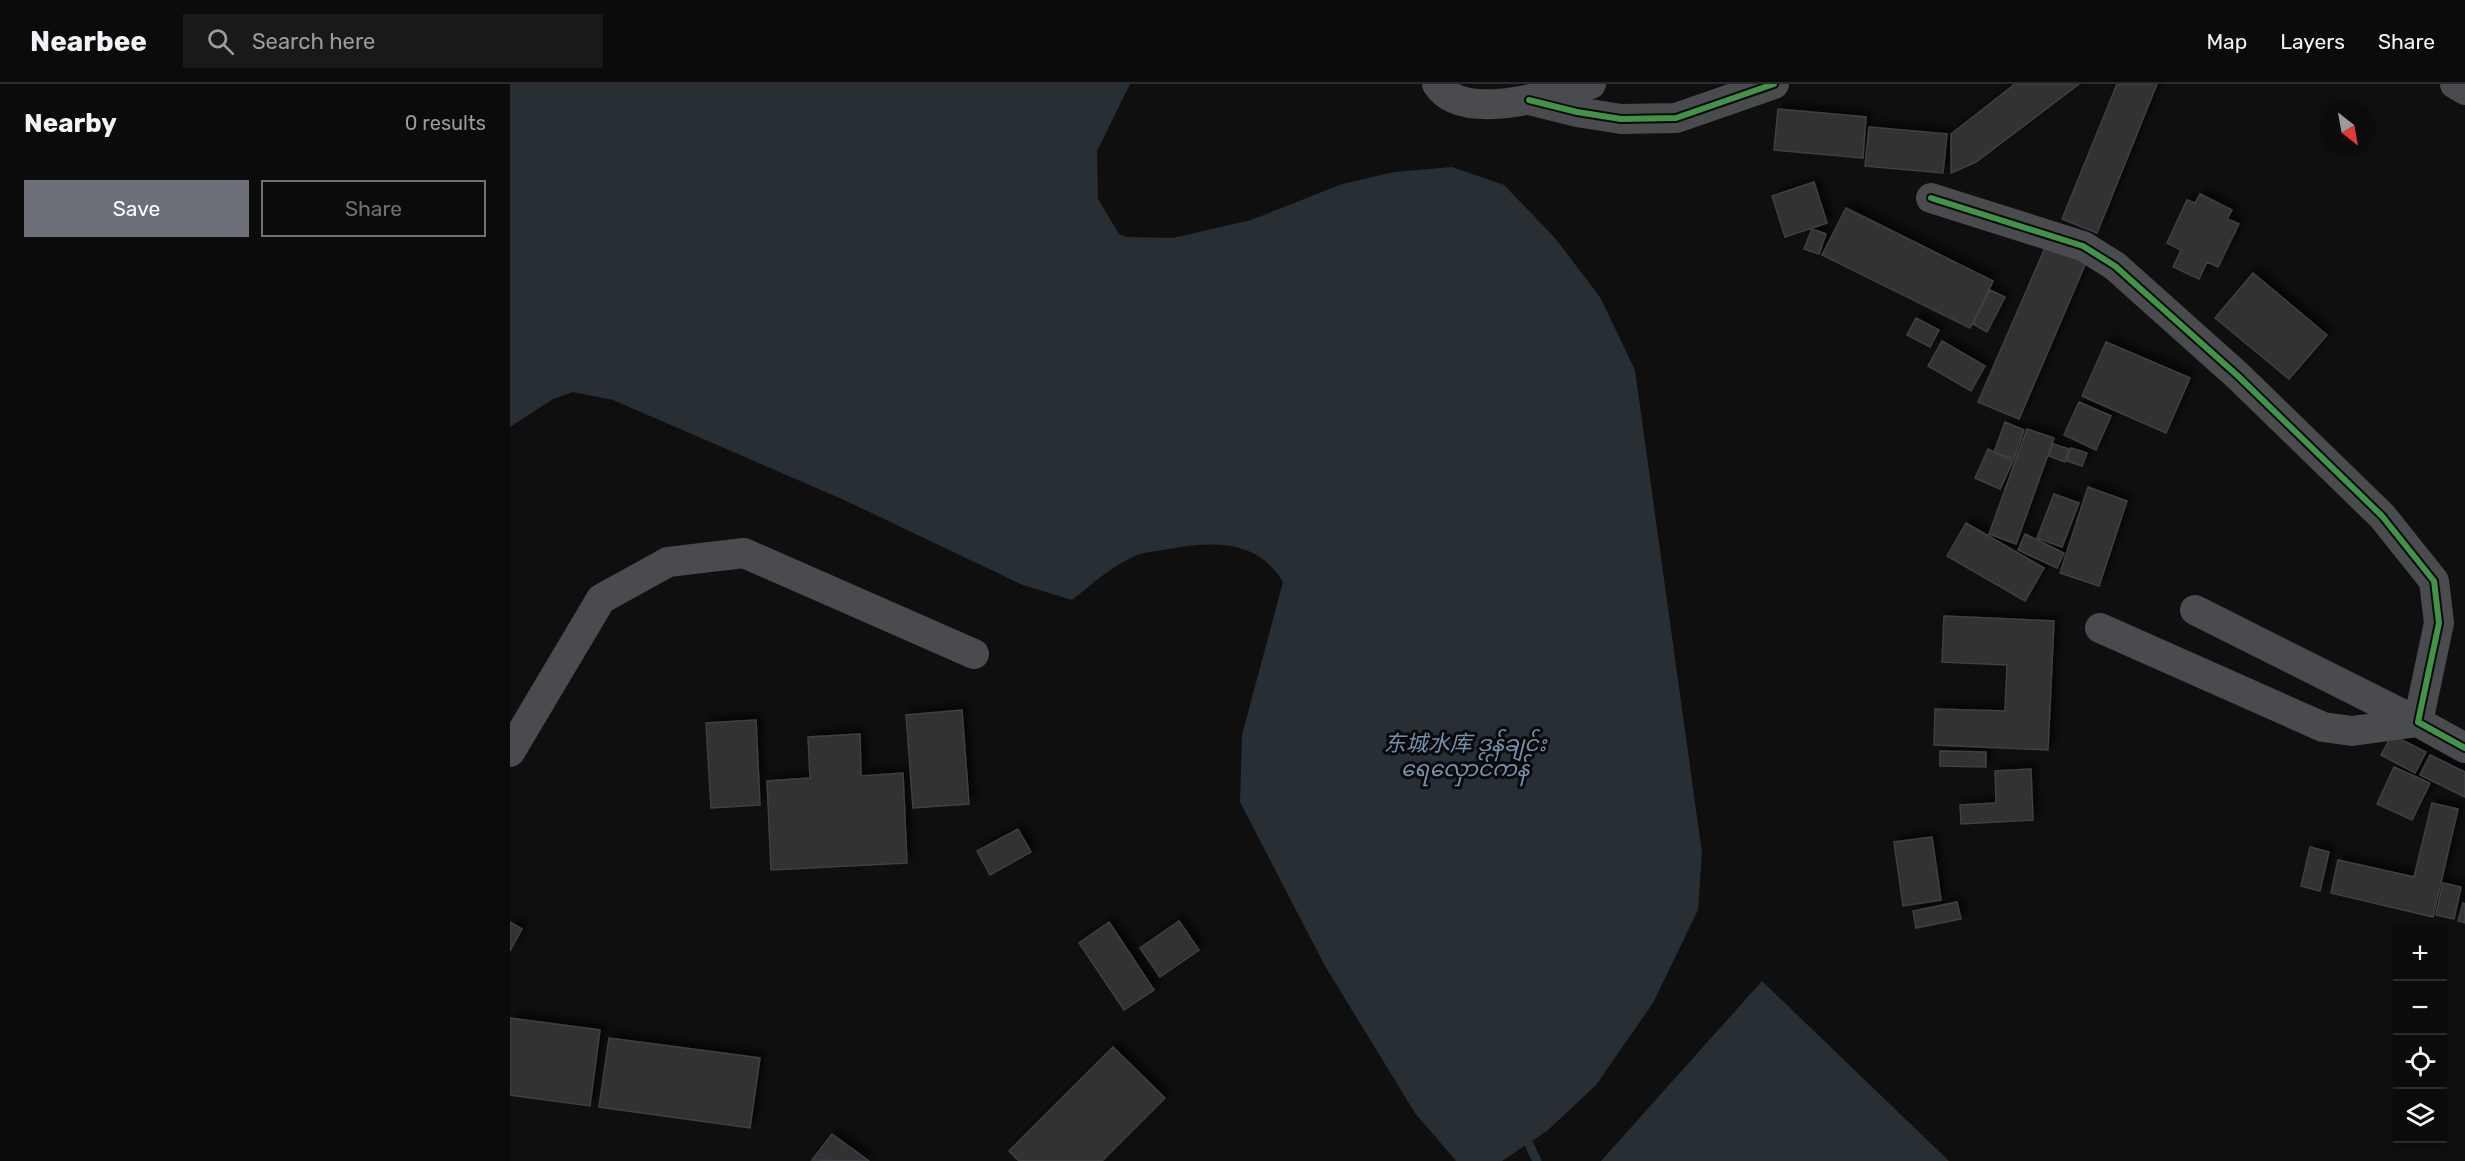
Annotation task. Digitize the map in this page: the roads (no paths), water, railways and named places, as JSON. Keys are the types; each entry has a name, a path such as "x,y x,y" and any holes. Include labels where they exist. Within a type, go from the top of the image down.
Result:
{"street":[{"path":"1437,84 1444,94 1469,104 1529,100 1591,84"},
{"path":"1529,100 1576,112 1621,119 1676,118 1774,84"},
{"path":"2455,84 2465,90"},
{"path":"1931,198 2083,246 2115,266 2238,376 2382,516 2434,581 2439,623 2418,722"},
{"path":"510,752 601,599 668,562 744,553 974,654"},
{"path":"2195,610 2465,748"},
{"path":"2100,628 2323,727 2352,731 2418,722"}],"water":[{"name":"东城水库 ဒွန်ချင်း ရေလှောင်ကန်","path":"510,84 1130,84 1097,151 1098,199 1119,234 1126,237 1173,238 1251,220 1342,184 1394,172 1452,167 1504,185 1555,238 1600,297 1635,370 1702,853 1698,910 1653,1003 1596,1085 1547,1131 1502,1161 1456,1161 1415,1113 1325,966 1240,802 1242,735 1283,582 1273,568 1261,558 1233,546 1217,545 1185,546 1144,553 1111,569 1072,600 1023,585 844,500 613,400 573,392 553,399 510,427"},
{"path":"1762,981 1949,1161 1601,1161"}],"waterway":[{"path":"1523,1132 1537,1161"}]}
